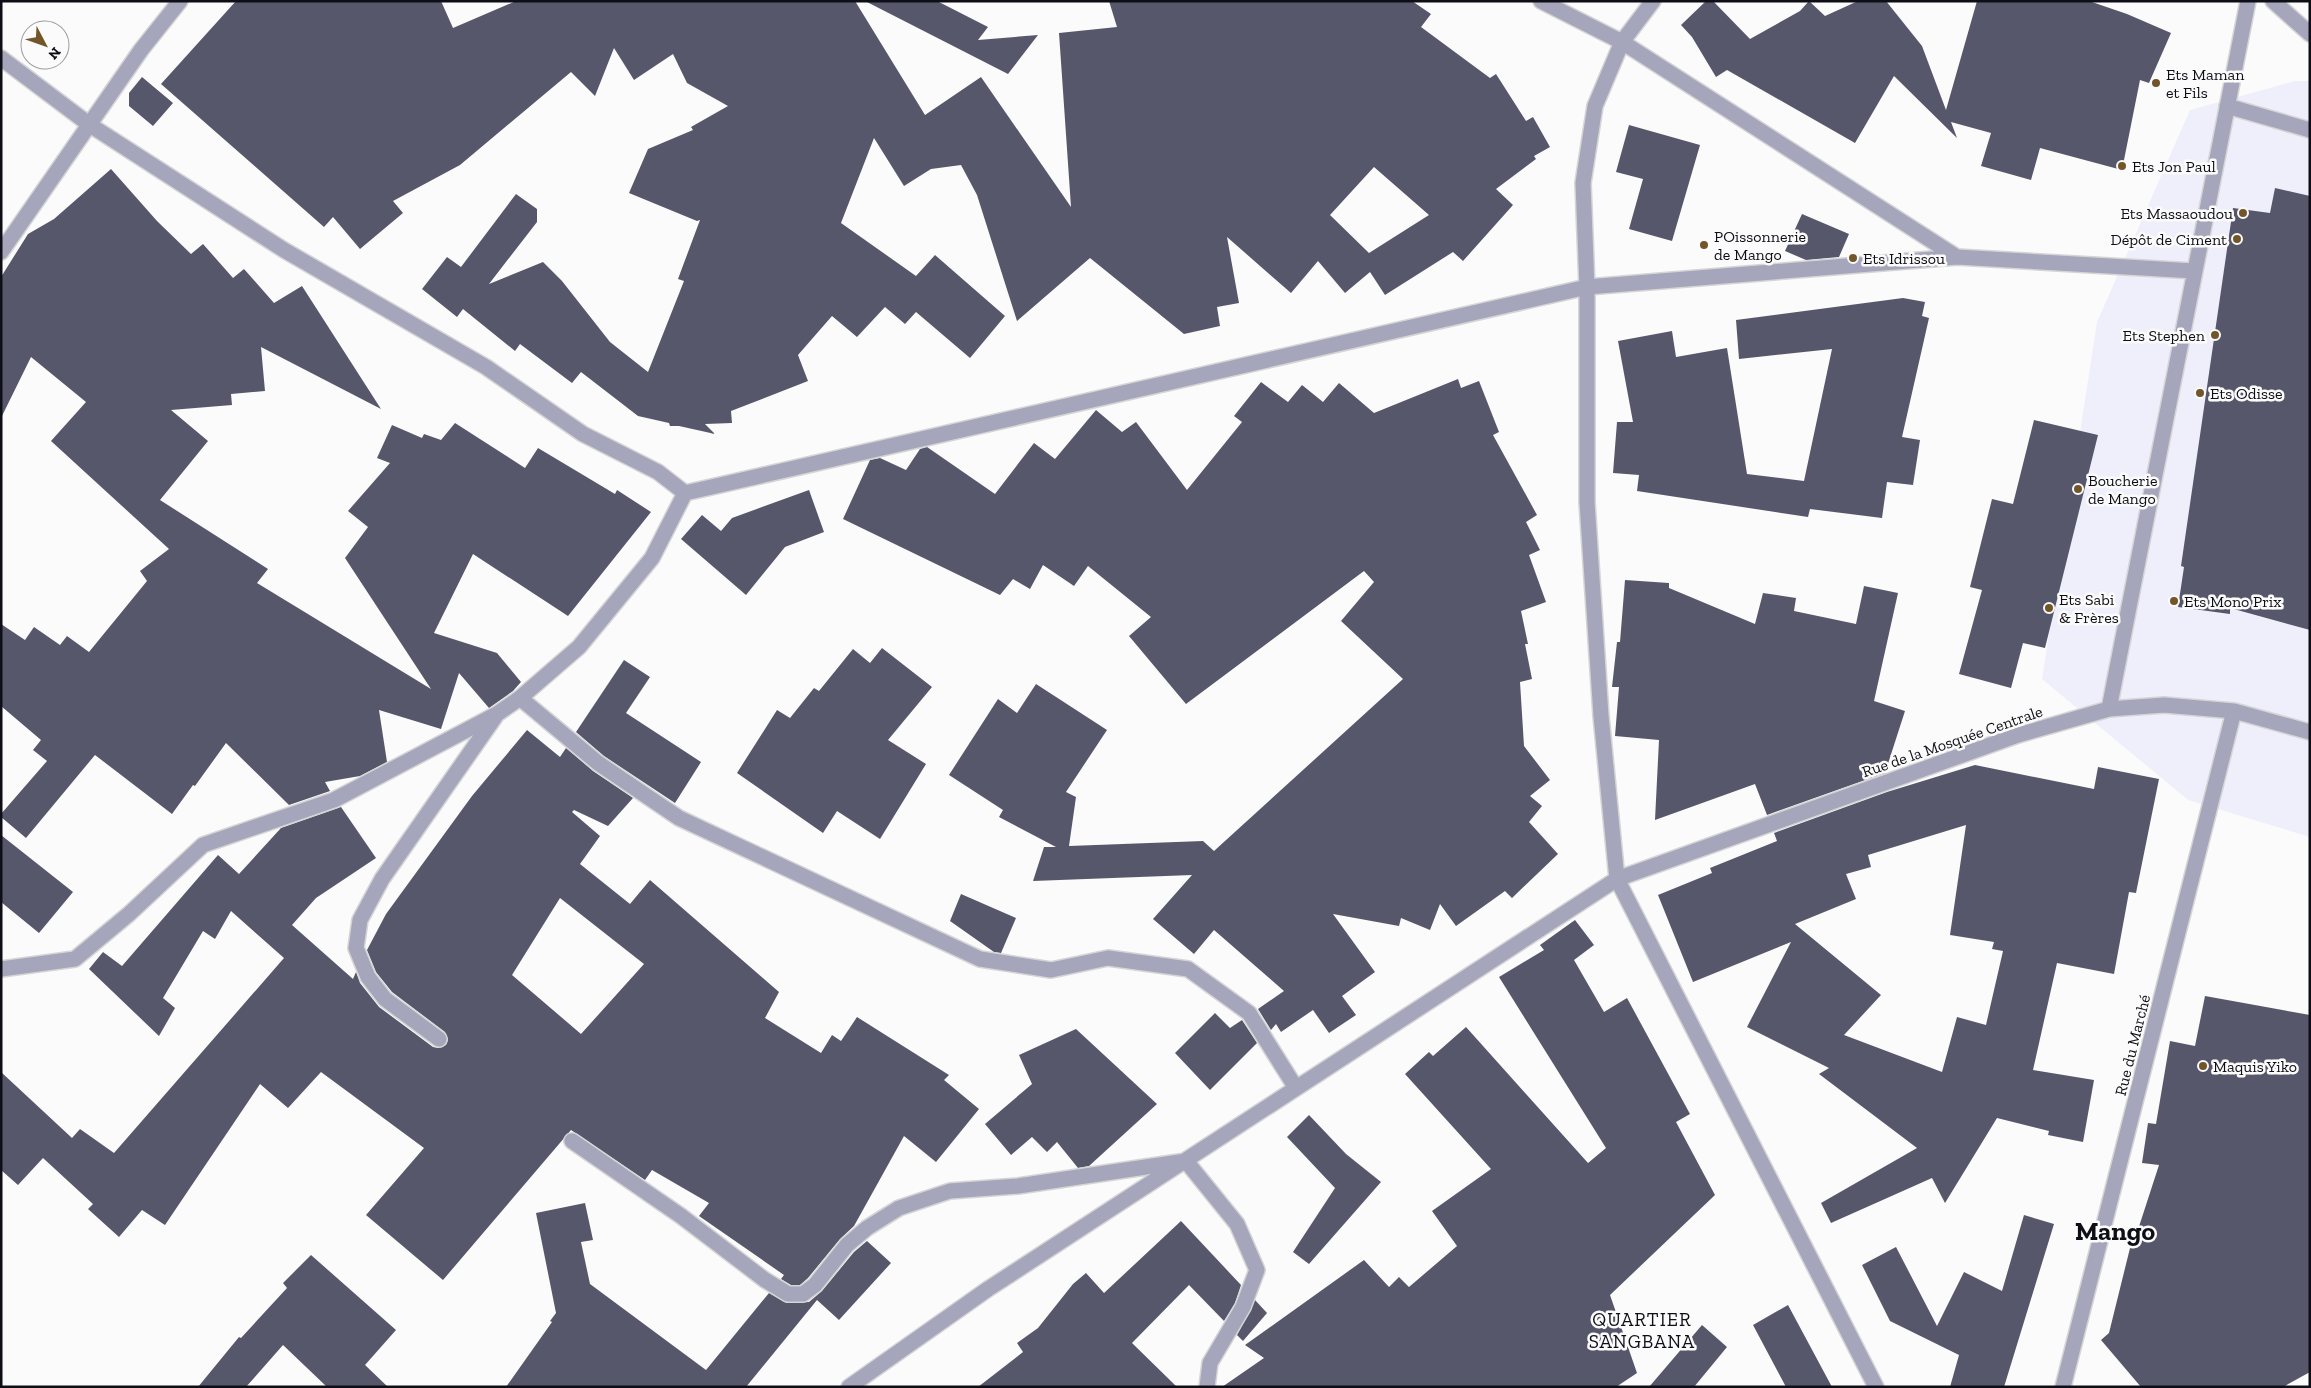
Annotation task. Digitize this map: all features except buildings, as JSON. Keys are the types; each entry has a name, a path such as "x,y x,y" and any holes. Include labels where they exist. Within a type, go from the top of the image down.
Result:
{"street":[{"path":"1,252 141,50 180,1"},
{"path":"1541,1 1622,42 1957,257"},
{"path":"1653,1 1622,42 1595,106 1583,183 1587,287 1587,502 1600,716 1616,879 1876,1387"},
{"path":"2109,709 2248,1"},
{"path":"2273,1 2310,34"},
{"path":"1,58 90,125 284,250 486,367 583,434 658,472 685,493"},
{"path":"2227,106 2310,130"},
{"path":"685,493 1587,287 1957,257 2194,270"},
{"path":"1,969 75,959 129,914 203,845 334,800 497,714 520,698 579,646 652,558 685,493"},
{"path":"520,698 598,763 679,818 980,959 1050,970 1108,958 1188,969 1249,1013 1296,1088"},
{"name":"Rue de la Mosquée Centrale","path":"849,1387 988,1288 1186,1161 1616,879 2018,735 2109,709 2164,706 2234,711 2310,732"},
{"name":"Rue du Marché","path":"2063,1387 2234,711"},
{"path":"439,1039 385,999 368,977 356,948 360,920 382,879 497,714"},
{"path":"572,1141 681,1216 765,1280 788,1294 803,1294 814,1285 847,1245 867,1228 899,1208 950,1192 1018,1186 1186,1161 1237,1224 1257,1270 1243,1307 1210,1363 1206,1387"}],"shaded area":[{"path":"2295,81 2310,81 2310,837 2188,800 2042,679 2097,322 2190,110"}],"place":[{"name":"Ets Maman et Fils","path":"2156,83"},
{"name":"Ets Jon Paul","path":"2122,166"},
{"name":"Ets Massaoudou","path":"2243,213"},
{"name":"Dépôt de Ciment","path":"2237,239"},
{"name":"POissonnerie de Mango","path":"1704,245"},
{"name":"Ets Idrissou","path":"1853,258"},
{"name":"Ets Stephen","path":"2215,335"},
{"name":"Ets Odisse","path":"2200,393"},
{"name":"Boucherie de Mango","path":"2078,489"},
{"name":"Ets Mono Prix","path":"2174,601"},
{"name":"Ets Sabi & Frères","path":"2049,608"},
{"name":"Maquis Yiko","path":"2203,1066"}],"district":[{"name":"Mango","path":"2115,1231"},
{"name":"QUARTIER SANGBANA","path":"1642,1330"}]}
